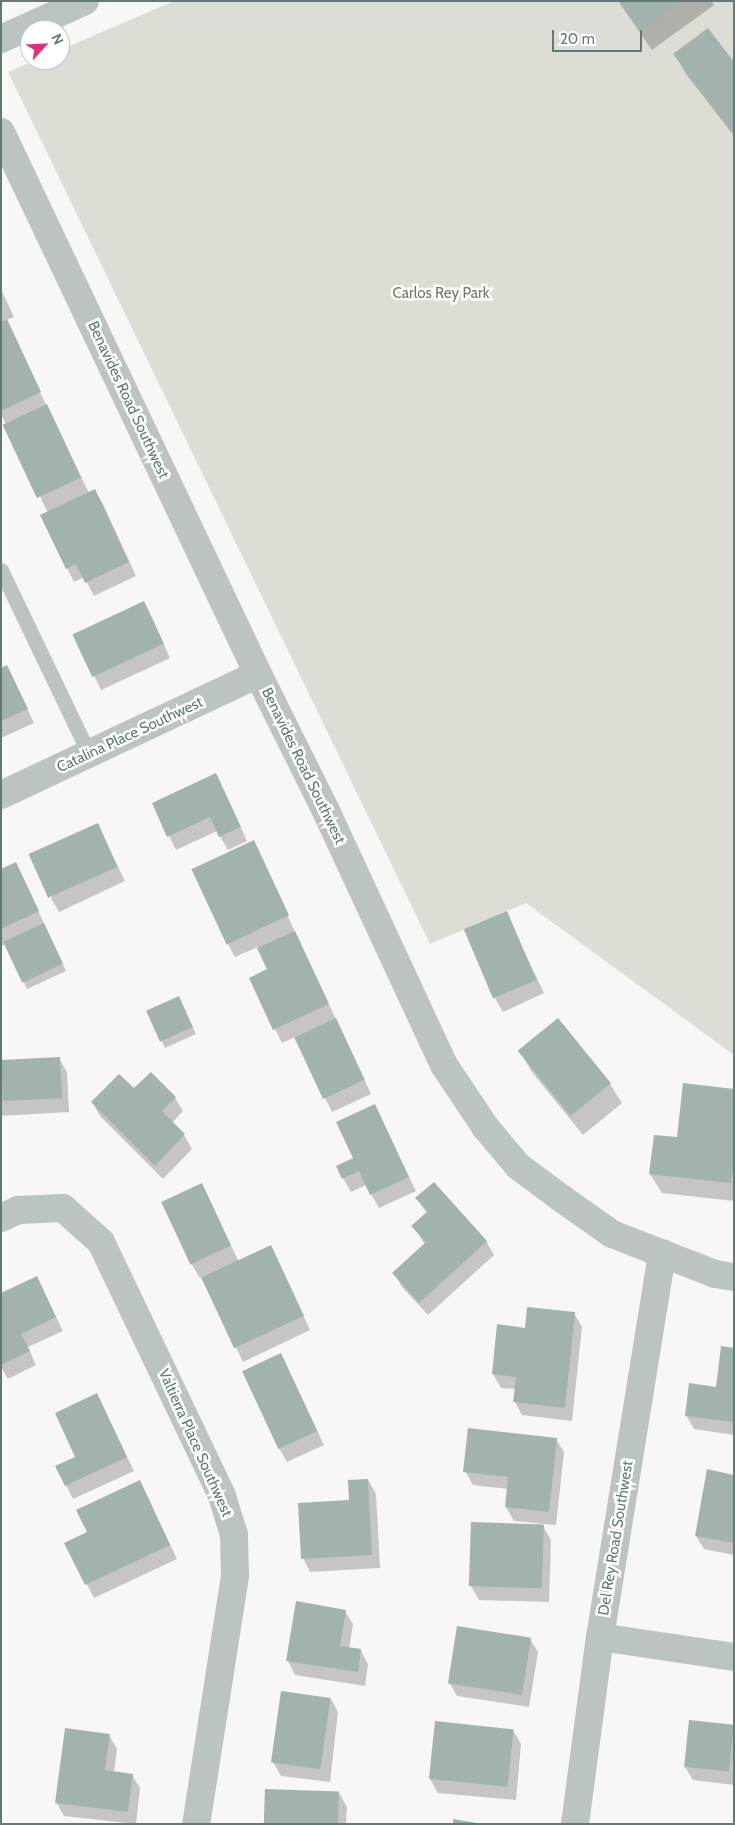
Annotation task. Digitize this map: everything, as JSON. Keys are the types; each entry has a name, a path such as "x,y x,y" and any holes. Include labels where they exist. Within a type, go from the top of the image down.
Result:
{"street":[{"path":"1,39 85,1"},
{"name":"Benavides Road Southwest","path":"1,132 258,674 326,811 444,1065 486,1128 518,1166 561,1198 612,1234 715,1274 734,1276"},
{"name":"Catalina Place Southwest","path":"1,795 258,674"},
{"name":"Valtierra Place Southwest","path":"1,1218 18,1210 63,1208 101,1242 222,1496 234,1535 235,1576 196,1824"},
{"name":"Del Rey Road Southwest","path":"574,1824 600,1637 662,1253"},
{"path":"600,1637 734,1657"}],"lane":[{"path":"1,570 89,754"}],"green space":[{"name":"Carlos Rey Park","path":"174,1 734,1 734,1055 526,903 430,944 8,72 20,67 20,70 70,70 70,46"}],"building":[{"path":"619,1 681,1 640,31"},
{"path":"708,28 734,62 734,134 673,54"},
{"path":"7,319 41,392 1,411 1,322"},
{"path":"47,404 81,477 37,498 3,425"},
{"path":"95,489 129,562 85,583 76,564 66,569 40,515"},
{"path":"144,601 164,644 92,677 72,634"},
{"path":"7,665 28,709 1,721 1,668"},
{"path":"216,773 241,827 219,837 210,817 167,837 152,803"},
{"path":"98,823 118,867 48,898 29,854"},
{"path":"254,840 289,915 227,944 191,869"},
{"path":"16,862 39,911 1,929 1,869"},
{"path":"507,911 536,980 493,998 464,929"},
{"path":"44,923 63,964 22,983 3,942"},
{"path":"295,931 329,1004 273,1030 249,978 267,969 257,948"},
{"path":"179,996 193,1027 160,1042 146,1011"},
{"path":"336,1018 365,1080 323,1099 294,1037"},
{"path":"558,1018 611,1083 570,1116 518,1051"},
{"path":"60,1057 62,1098 3,1101 1,1060"},
{"path":"151,1072 176,1097 162,1111 185,1134 155,1166 91,1102 119,1074 134,1088"},
{"path":"683,1083 734,1089 734,1162 731,1183 649,1174 654,1135 677,1137"},
{"path":"375,1104 409,1177 370,1195 359,1171 342,1179 336,1166 353,1158 336,1122"},
{"path":"434,1182 487,1241 419,1303 392,1273 426,1242 411,1226 428,1211 415,1198"},
{"path":"202,1183 231,1246 190,1265 161,1202"},
{"path":"271,1245 304,1316 234,1348 201,1278"},
{"path":"37,1276 56,1317 21,1334 30,1351 1,1365 1,1293"},
{"path":"527,1307 575,1312 565,1408 513,1402 516,1377 492,1374 497,1324 525,1328"},
{"path":"721,1346 734,1348 734,1422 685,1416 689,1383 716,1387"},
{"path":"281,1353 317,1431 278,1449 242,1371"},
{"path":"97,1393 127,1457 65,1486 55,1466 75,1457 55,1413"},
{"path":"468,1428 557,1438 549,1512 505,1507 508,1477 463,1472"},
{"path":"707,1469 734,1475 734,1543 695,1536"},
{"path":"368,1479 372,1555 301,1559 298,1503 349,1500 348,1480"},
{"path":"140,1480 170,1545 85,1585 64,1543 87,1532 76,1510"},
{"path":"471,1522 544,1525 542,1589 469,1586"},
{"path":"296,1601 346,1610 340,1646 361,1649 358,1672 286,1661"},
{"path":"457,1626 531,1638 522,1695 448,1683"},
{"path":"281,1691 331,1698 320,1769 271,1762"},
{"path":"689,1720 734,1725 729,1771 684,1767"},
{"path":"435,1721 514,1729 508,1787 429,1779"},
{"path":"65,1728 110,1734 105,1770 133,1774 128,1812 55,1803"},
{"path":"265,1789 339,1792 338,1824 264,1824"},
{"path":"453,1819 477,1823 477,1824 453,1824"}]}
